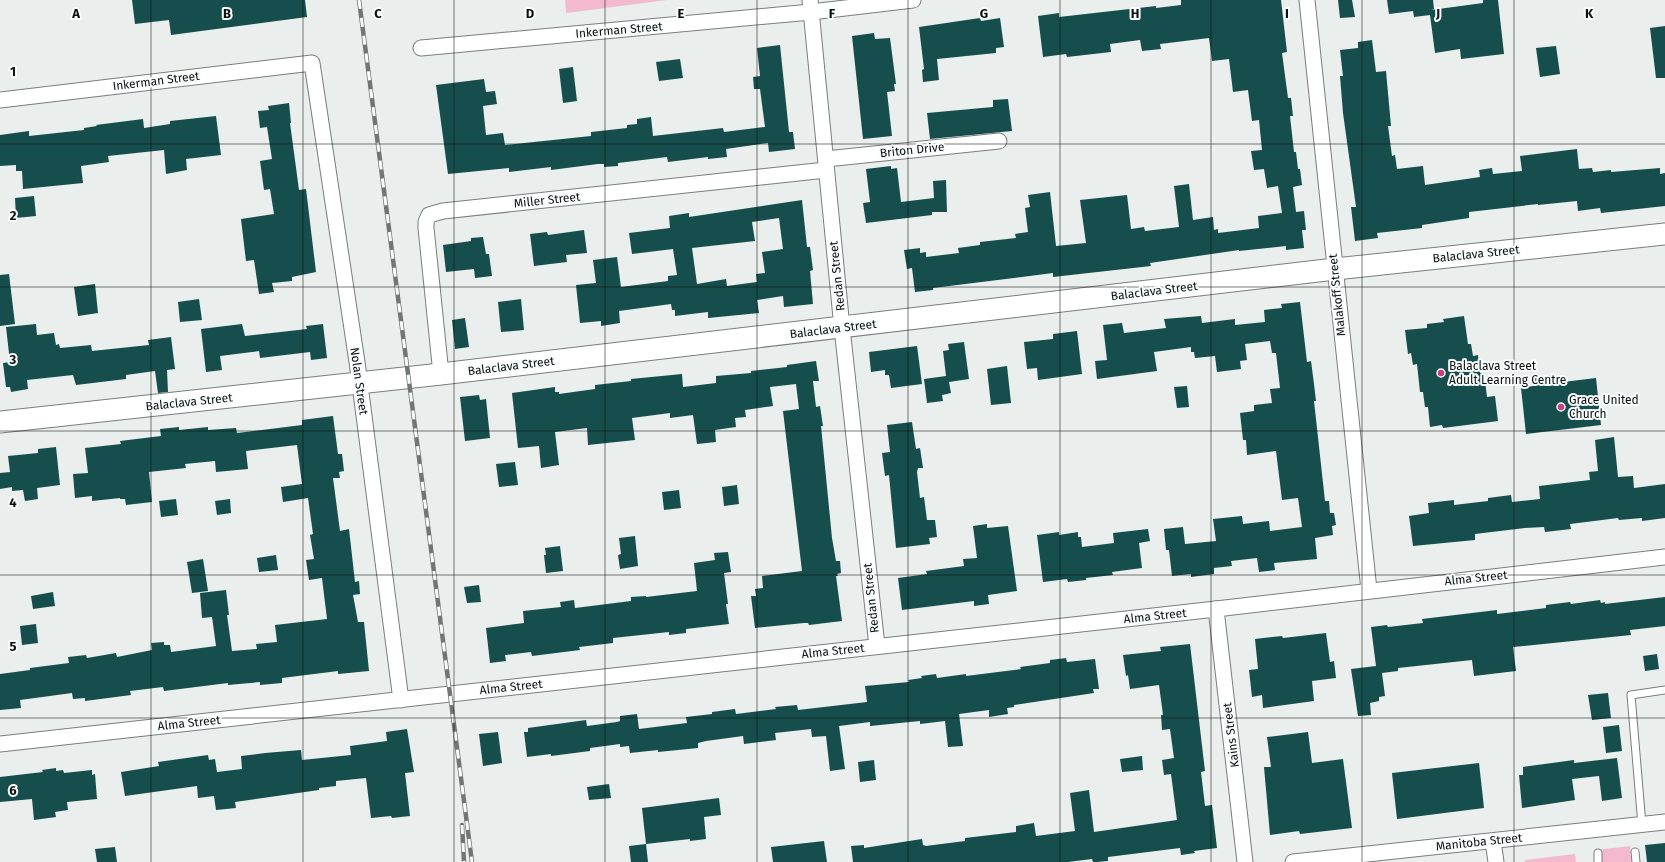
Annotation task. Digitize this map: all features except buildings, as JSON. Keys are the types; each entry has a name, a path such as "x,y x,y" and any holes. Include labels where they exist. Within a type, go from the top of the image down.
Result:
{"street":[{"name":"Inkerman Street","path":"420,48 810,6 913,0"},
{"name":"Malakoff Street","path":"1306,0 1368,590"},
{"name":"Redan Street","path":"810,6 842,328 877,646"},
{"name":"Inkerman Street","path":"0,100 312,63"},
{"name":"Nolan Street","path":"312,63 360,383 400,700"},
{"name":"Briton Drive","path":"826,165 999,142"},
{"name":"Miller Street","path":"441,374 426,228 426,222 429,215 443,211 826,165"},
{"name":"Balaclava Street","path":"0,422 441,374 1335,269 1665,234"},
{"name":"Alma Street","path":"0,744 1216,609 1368,590 1665,557"},
{"name":"Kains Street","path":"1216,609 1245,862"},
{"name":"Manitoba Street","path":"1293,862 1665,822"},
{"path":"1494,841 1496,862"}],"lane":[{"path":"1642,825 1631,695 1665,690"},
{"path":"1635,852 1636,862"},
{"path":"1598,853 1598,862"}],"shaded area":[{"path":"565,0 667,0 566,13"},
{"path":"1630,846 1631,862 1598,862 1596,850"},
{"path":"1575,854 1576,862 1525,862 1525,860"}],"railway":[{"path":"359,0 472,862"},
{"path":"462,825 464,862"}],"place":[{"name":"Balaclava Street Adult Learning Centre","path":"1441,373"},
{"name":"Grace United Church","path":"1561,407"}]}
